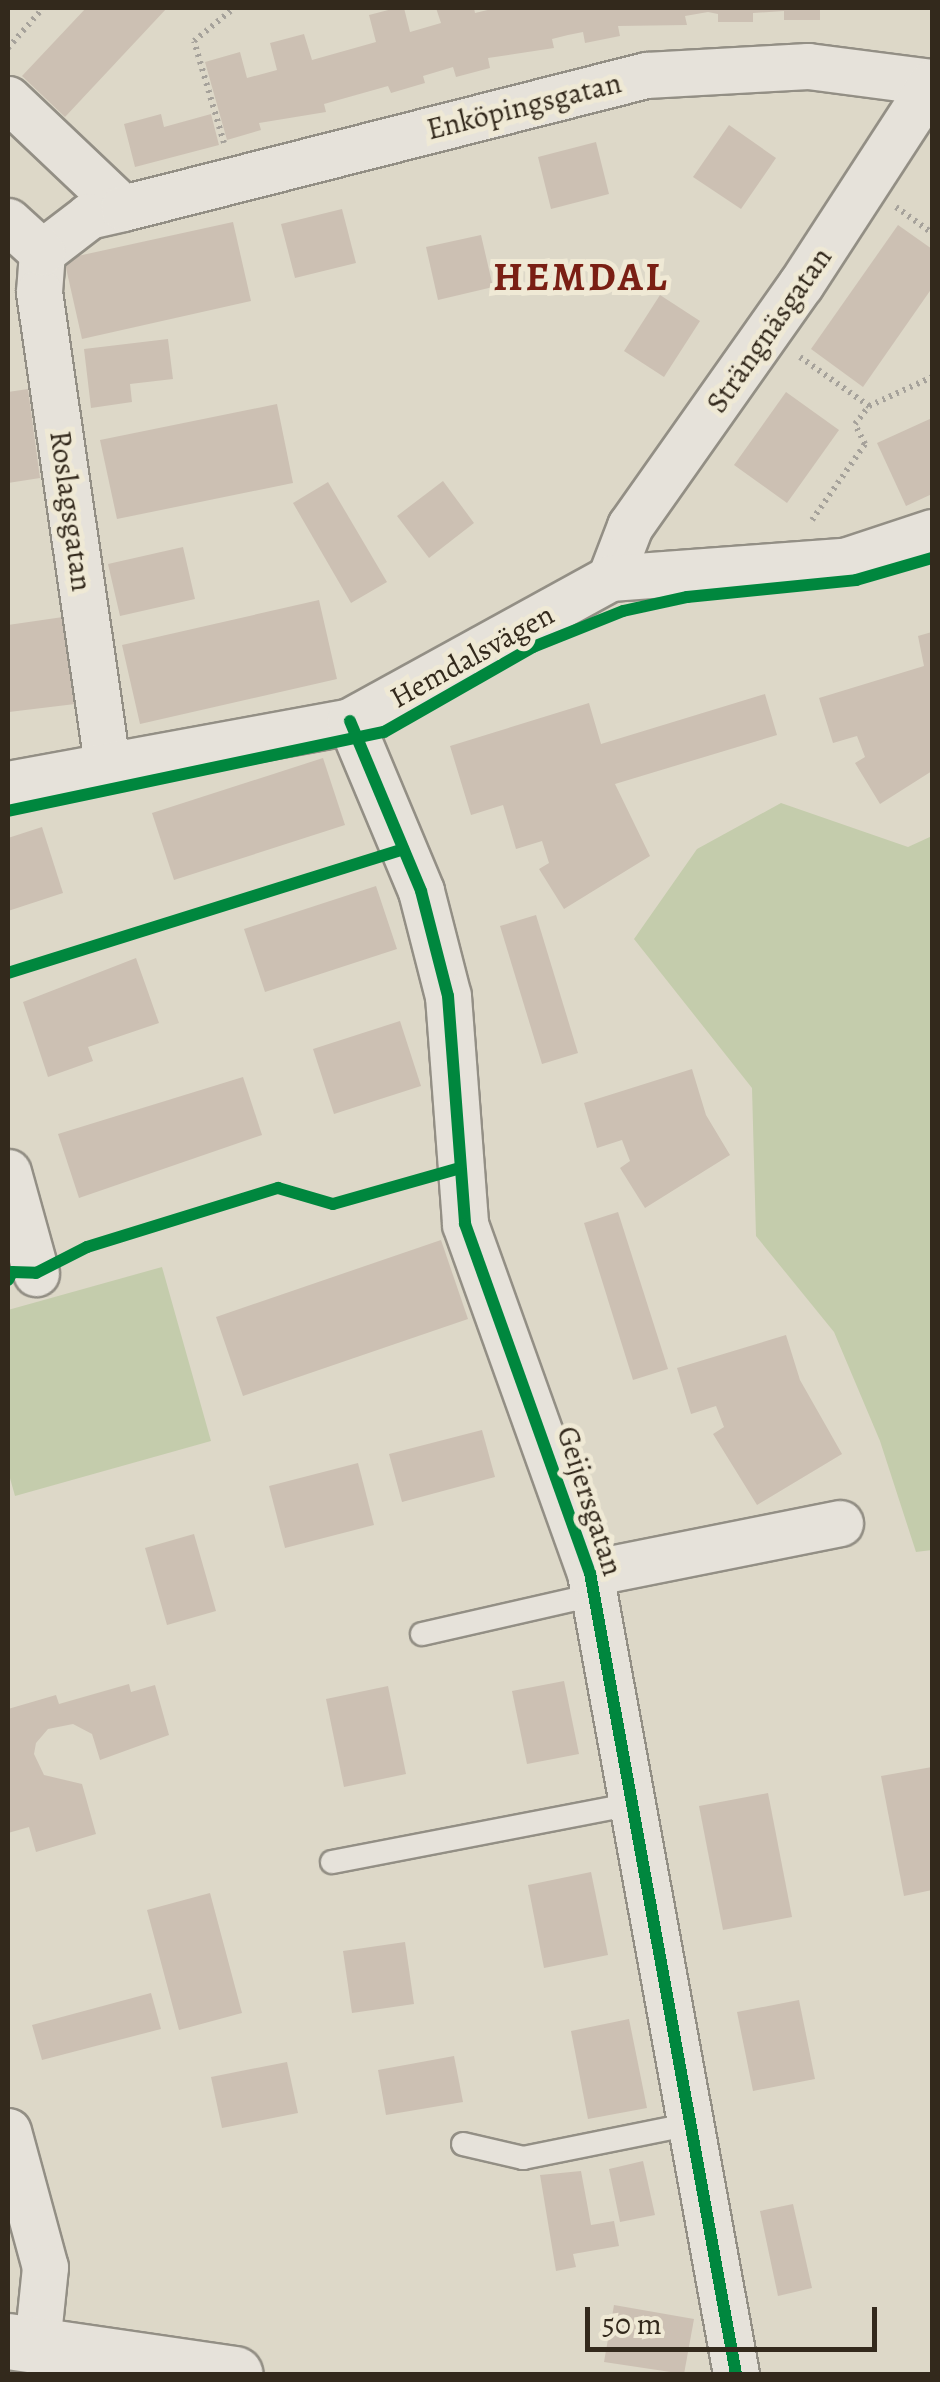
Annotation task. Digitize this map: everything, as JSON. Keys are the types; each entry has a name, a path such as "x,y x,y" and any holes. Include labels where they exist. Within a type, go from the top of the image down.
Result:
{"main road":[{"path":"22,2343 228,2374"}],"street":[{"name":"Enköpingsgatan","path":"123,208 646,75 808,66 932,82"},
{"name":"Strängnäsgatan","path":"610,578 630,526 766,334 932,82"},
{"path":"8,99 123,208"},
{"path":"8,221 42,252 89,216 123,208"},
{"name":"Roslagsgatan","path":"42,252 40,292 108,769"},
{"name":"Hemdalsvägen","path":"8,784 108,769 350,721 610,578 844,561 932,532"},
{"name":"Geijersgatan","path":"350,721 421,891 448,996 464,1224 592,1584 736,2374"},
{"path":"8,1172 36,1272"},
{"path":"592,1584 840,1522"},
{"path":"8,2131 45,2266 22,2343"}],"lane":[{"path":"422,1634 592,1584"},
{"path":"332,1862 632,1804"},
{"path":"463,2144 523,2158 692,2124"}],"path":[{"path":"8,48 43,8"},
{"path":"226,151 194,41 234,8"},
{"path":"766,334 869,406"},
{"path":"844,561 811,522 865,444 855,424 869,406 932,377"}],"green space":[{"path":"781,803 908,847 932,836 932,1550 916,1552 880,1441 834,1332 756,1236 752,1088 634,939 697,849"},
{"path":"162,1267 211,1441 15,1496 8,1471 8,1310"}],"building":[{"path":"86,8 167,8 65,117 22,76"},
{"path":"404,8 410,32 441,23 436,8 474,8 475,13 496,8 820,8 820,20 784,20 784,11 753,13 753,22 718,22 718,14 708,12 685,16 687,25 618,26 620,36 585,43 583,32 568,35 552,39 554,48 488,58 490,68 456,77 453,67 423,76 425,83 391,93 388,86 324,104 326,112 259,123 261,130 227,140 205,62 240,52 247,78 277,70 270,43 304,34 312,60 376,42 369,15"},
{"path":"161,114 164,127 211,114 219,145 135,167 124,124"},
{"path":"729,125 776,158 741,209 693,177"},
{"path":"596,142 609,194 551,209 538,157"},
{"path":"342,209 356,263 295,278 281,224"},
{"path":"233,222 251,301 82,339 64,259"},
{"path":"898,225 932,249 932,288 863,387 811,349"},
{"path":"481,235 493,287 438,300 426,247"},
{"path":"660,295 700,321 664,377 624,351"},
{"path":"168,339 173,379 130,384 132,402 91,408 84,349"},
{"path":"28,389 40,478 8,483 8,392"},
{"path":"786,392 839,430 787,503 734,465"},
{"path":"277,404 293,483 117,519 100,440"},
{"path":"932,418 932,494 906,506 877,443"},
{"path":"443,481 474,523 429,558 397,516"},
{"path":"328,482 387,582 351,603 293,503"},
{"path":"183,547 195,599 120,616 108,564"},
{"path":"319,600 337,679 140,724 122,645"},
{"path":"63,617 75,704 9,712 8,625"},
{"path":"932,632 932,771 880,804 855,763 865,757 857,736 833,743 819,698 924,666 918,636"},
{"path":"765,694 777,735 615,784 650,856 564,909 539,869 549,863 542,841 516,849 503,805 471,815 450,746 589,703 601,744"},
{"path":"323,758 345,825 174,880 152,813"},
{"path":"42,827 63,893 8,911 8,838"},
{"path":"376,886 397,949 265,992 244,929"},
{"path":"536,915 578,1053 542,1064 500,926"},
{"path":"136,958 159,1023 88,1047 93,1061 48,1077 23,1002"},
{"path":"400,1021 421,1086 334,1114 313,1049"},
{"path":"692,1069 706,1115 730,1155 645,1208 620,1168 630,1161 622,1140 597,1148 584,1103"},
{"path":"243,1077 262,1135 79,1198 58,1134"},
{"path":"618,1212 668,1369 633,1380 584,1223"},
{"path":"441,1240 468,1319 243,1396 216,1317"},
{"path":"786,1335 800,1380 842,1454 757,1505 713,1434 724,1427 716,1406 691,1414 677,1368"},
{"path":"482,1430 495,1477 402,1502 389,1454"},
{"path":"358,1463 374,1525 285,1548 269,1486"},
{"path":"194,1534 216,1611 167,1625 145,1548"},
{"path":"564,1681 579,1754 527,1764 512,1691"},
{"path":"129,1684 131,1692 155,1685 169,1735 100,1760 92,1734 73,1724 48,1729 36,1743 34,1754 44,1775 82,1784 96,1834 36,1852 29,1827 8,1833 8,1709 56,1695 59,1704"},
{"path":"388,1686 406,1774 344,1787 326,1699"},
{"path":"932,1767 932,1890 904,1896 881,1776"},
{"path":"768,1793 792,1917 723,1930 699,1806"},
{"path":"591,1872 608,1955 544,1968 528,1885"},
{"path":"210,1893 242,2013 179,2030 147,1910"},
{"path":"405,1942 414,2004 352,2013 343,1951"},
{"path":"151,1993 161,2029 42,2060 32,2025"},
{"path":"799,2000 815,2079 753,2091 737,2012"},
{"path":"629,2019 647,2108 588,2119 571,2031"},
{"path":"454,2056 463,2102 386,2115 378,2070"},
{"path":"287,2062 298,2113 222,2128 211,2077"},
{"path":"643,2161 655,2215 620,2222 609,2169"},
{"path":"581,2171 591,2225 614,2221 619,2246 573,2254 576,2267 556,2271 540,2175"},
{"path":"793,2204 812,2288 778,2296 760,2211"},
{"path":"614,2305 694,2319 684,2374 604,2362"}],"cycle path":[{"path":"8,811 384,732 533,647 623,611 687,597 856,580 932,558"},
{"path":"350,721 421,891 448,996 465,1224 590,1573 736,2374"},
{"path":"8,973 403,849"},
{"path":"8,1280 12,1272 36,1273 87,1247 278,1188 333,1204 457,1169"}],"district":[{"name":"HEMDAL","path":"581,277"}]}
